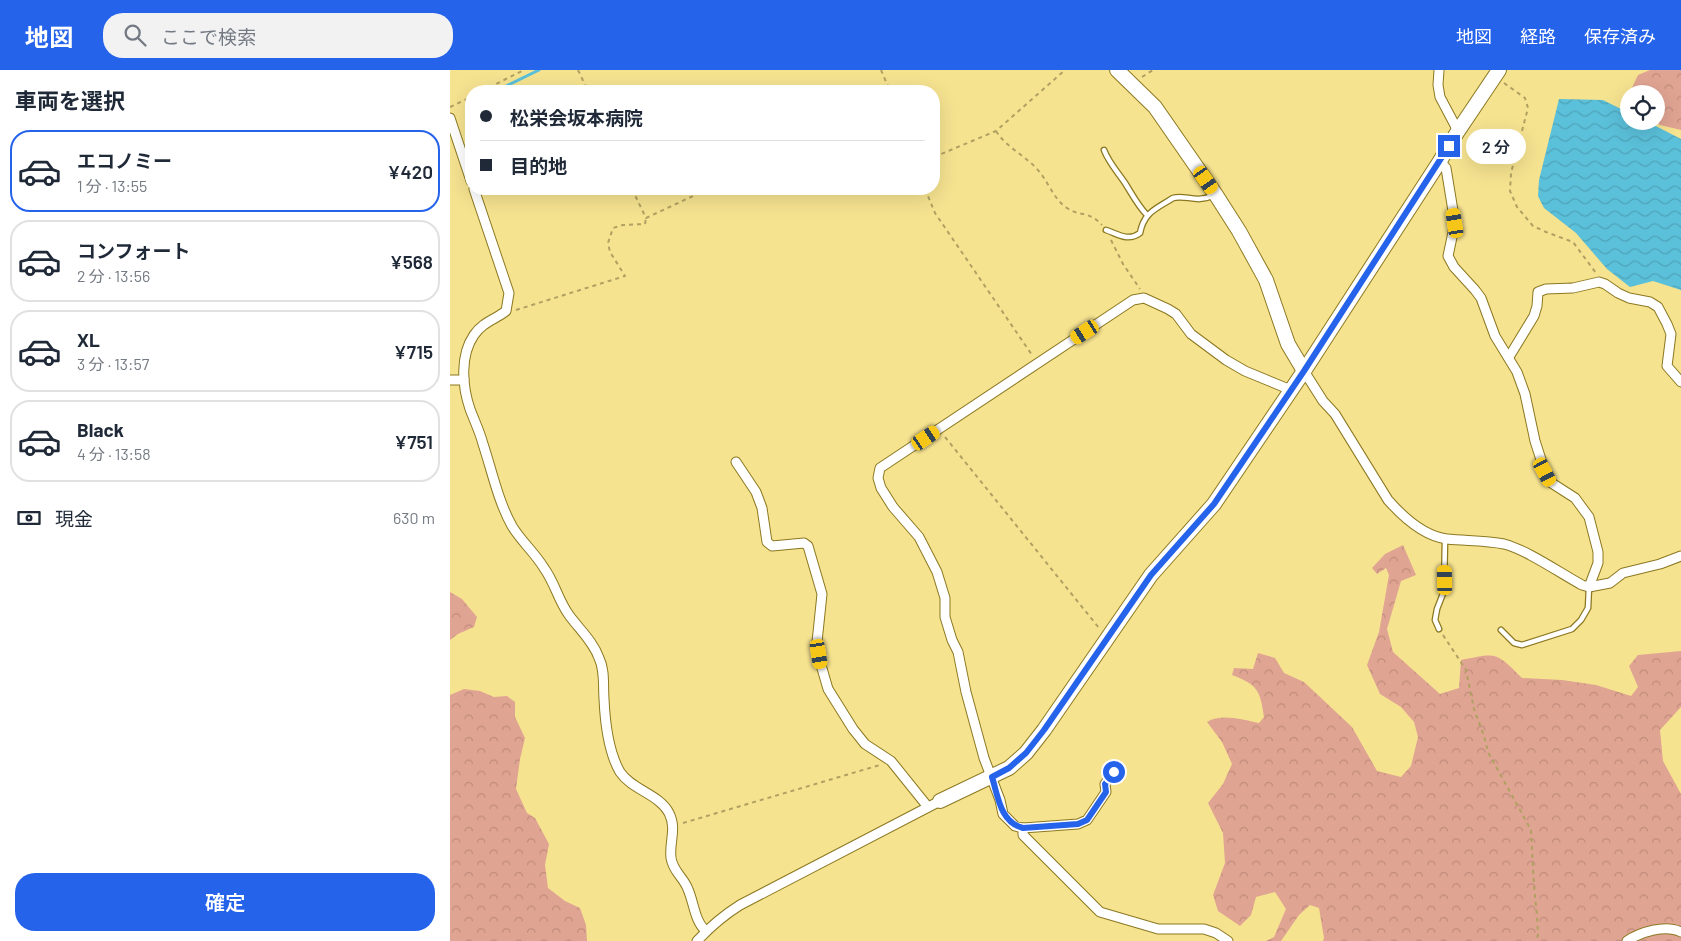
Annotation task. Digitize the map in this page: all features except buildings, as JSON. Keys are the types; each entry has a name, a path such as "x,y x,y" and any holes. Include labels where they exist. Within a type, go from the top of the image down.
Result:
{"street":[{"path":"1116,70 1155,107 1216,195 1266,280 1288,344 1323,400 1335,414 1388,500 1399,512 1419,528 1432,535 1445,539 1505,545 1523,552 1589,587 1610,583 1623,573 1660,564 1681,556"},
{"path":"1439,70 1438,85 1440,96 1458,131"},
{"path":"697,941 726,914 740,905 928,807 1009,768 1026,753 1044,730 1151,575 1214,504 1304,371 1498,72"},
{"path":"450,118 465,163"},
{"path":"1440,161 1446,168 1455,223 1448,256 1481,298 1495,336 1517,372 1535,441 1550,482 1575,498 1588,517 1598,552 1598,562 1589,587"},
{"path":"476,195 509,293 506,311 485,323 473,336 466,352 464,380 469,406 483,442 501,501 512,526 544,567 553,582 561,604 591,642 600,658 603,671 605,718 614,760 621,774 632,784 663,804 669,814 673,825 670,850 671,861 675,872 686,885 700,926 706,931"},
{"path":"1509,357 1534,316 1538,292 1546,289 1573,288 1599,282 1629,298 1650,302 1658,307 1668,324 1671,334 1667,366 1681,382"},
{"path":"1114,772 1105,784 1106,792 1087,820 1078,824 1023,828 1015,826 1003,814 984,758 966,692 958,652 945,617 944,598 937,572 919,537 893,506 881,488 878,478 880,468 1133,300 1144,298 1176,314 1191,334 1226,360 1245,371 1291,390"},
{"path":"450,380 464,380"},
{"path":"736,462 756,492 762,508 767,542 772,546 804,543 808,546 822,594 817,642 828,689 853,729 865,744 891,761 928,807"},
{"path":"1023,828 1023,835 1100,912 1158,929 1204,929 1216,933 1228,941"},
{"path":"1627,941 1635,936 1659,930 1676,929 1681,932"}],"lane":[{"path":"1104,150 1108,161 1147,215"},
{"path":"1106,230 1120,236 1135,236 1140,233 1142,221 1147,215 1178,196 1201,200 1216,195"},
{"path":"1439,628 1435,620 1444,591 1445,539"},
{"path":"1501,630 1514,643 1522,645 1572,629 1581,620 1588,608 1589,587"}],"path":[{"path":"494,85 524,70"},
{"path":"578,70 585,85"},
{"path":"880,70 887,85"},
{"path":"940,154 996,131 1065,70"},
{"path":"1498,72 1503,82 1525,98 1528,108 1511,173 1510,191 1517,208 1534,226 1573,242 1598,277 1599,282"},
{"path":"450,107 465,100"},
{"path":"996,131 1000,137 1036,168 1060,202 1069,209 1094,217 1106,230 1144,298"},
{"path":"506,311 517,310 625,276 610,252 608,243 613,228 623,225 645,224 646,218 635,195"},
{"path":"646,218 695,195"},
{"path":"928,195 935,213 1037,363"},
{"path":"939,429 1102,631 1109,635"},
{"path":"1439,628 1466,670 1474,709 1488,752 1531,830 1534,886 1538,916 1538,935 1536,941"},
{"path":"673,825 891,761"}],"green space":[{"path":"1650,70 1681,70 1681,130 1665,126 1665,85 1633,85 1638,75"},
{"path":"1403,545 1416,575 1401,581 1387,629 1393,652 1440,694 1459,688 1461,660 1482,656 1495,656 1506,663 1522,678 1562,680 1596,685 1631,696 1638,687 1629,666 1638,655 1681,651 1681,707 1660,730 1663,761 1681,794 1681,941 1323,941 1319,908 1310,905 1299,915 1281,941 1266,941 1274,937 1286,909 1275,892 1256,897 1251,915 1240,926 1218,911 1213,895 1225,863 1223,833 1208,803 1223,784 1232,764 1222,742 1207,722 1213,719 1226,718 1259,723 1264,717 1259,694 1247,682 1232,675 1234,668 1253,669 1258,653 1275,658 1284,673 1304,682 1352,727 1377,771 1401,777 1411,766 1418,737 1414,722 1401,707 1380,694 1367,665 1379,632 1389,575 1386,568 1377,574 1372,568 1385,554"},
{"path":"450,592 462,599 477,617 474,627 450,640"},
{"path":"464,689 480,691 494,697 507,696 515,702 515,717 525,738 516,789 527,813 535,818 549,844 545,865 548,888 565,901 580,908 586,925 587,941 450,941 450,695"}],"water":[{"path":"1559,99 1603,100 1620,108 1620,130 1664,130 1681,139 1681,290 1653,281 1630,287 1607,269 1576,233 1544,208 1538,196 1539,180"}],"waterway":[{"path":"508,85 539,70"}],"route":[{"path":"1114,772 1105,784 1106,792 1087,820 1078,824 1023,828 1015,826 1003,814 992,777 1009,768 1026,753 1044,730 1151,575 1214,504 1392,237 1449,146"}]}
